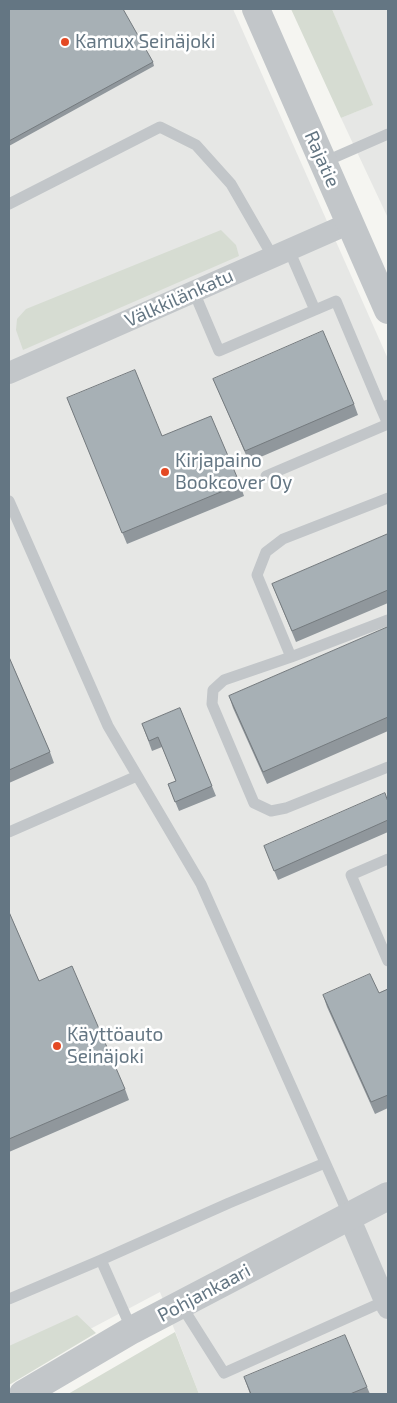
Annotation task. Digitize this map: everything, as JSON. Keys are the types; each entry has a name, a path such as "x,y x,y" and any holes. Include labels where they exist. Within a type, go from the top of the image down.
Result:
{"street":[{"name":"Rajatie","path":"256,9 388,310"},
{"name":"Välkkilänkatu","path":"9,372 350,223"},
{"name":"Pohjankaari","path":"23,1394 132,1330 388,1196"},
{"path":"350,1217 386,1296"}],"lane":[{"path":"9,204 160,127 196,145 231,184 281,254 314,310"},
{"path":"324,162 388,134"},
{"path":"194,292 219,351 336,301 385,407 388,424 266,476"},
{"path":"290,657 257,575 266,552 283,539 388,498"},
{"path":"9,501 12,515 108,726 201,884 350,1217"},
{"path":"388,620 224,680 213,690 212,704 254,803 271,811 286,808 388,766"},
{"path":"9,832 137,776"},
{"path":"388,859 351,875 388,962"},
{"path":"9,1299 325,1163"},
{"path":"101,1260 132,1330"},
{"path":"181,1305 224,1373 386,1296"}],"shaded area":[{"path":"9,9 233,9 388,359 388,1394 199,1394 160,1292 9,1372"},
{"path":"291,9 332,9 373,105 341,118"},
{"path":"332,9 388,9 388,218 341,118 372,105"},
{"path":"221,230 236,245 239,256 23,350 16,330 17,319 26,309"},
{"path":"77,1315 96,1333 9,1385 9,1346"},
{"path":"175,1332 199,1394 68,1394"}],"building":[{"path":"9,9 123,9 153,62 9,141"},
{"path":"323,331 354,404 245,451 213,379"},
{"name":"Kirjapaino Bookcover Oy","path":"135,370 162,436 211,416 240,484 122,533 67,398"},
{"path":"388,534 388,590 292,631 272,584"},
{"path":"388,627 388,717 263,772 229,696"},
{"path":"9,657 50,752 9,770"},
{"path":"180,708 212,786 175,802 168,784 176,781 158,737 149,741 142,724"},
{"path":"385,793 388,802 388,820 274,871 264,846"},
{"name":"Käyttöauto Seinäjoki","path":"9,912 39,981 72,966 125,1089 9,1139"},
{"path":"370,974 379,993 388,989 388,1095 371,1102 323,995"},
{"path":"345,1335 367,1387 350,1394 251,1394 244,1377"}],"place":[{"name":"Kamux Seinäjoki","path":"65,42"},
{"name":"Kirjapaino Bookcover Oy","path":"165,472"},
{"name":"Käyttöauto Seinäjoki","path":"57,1046"}]}
